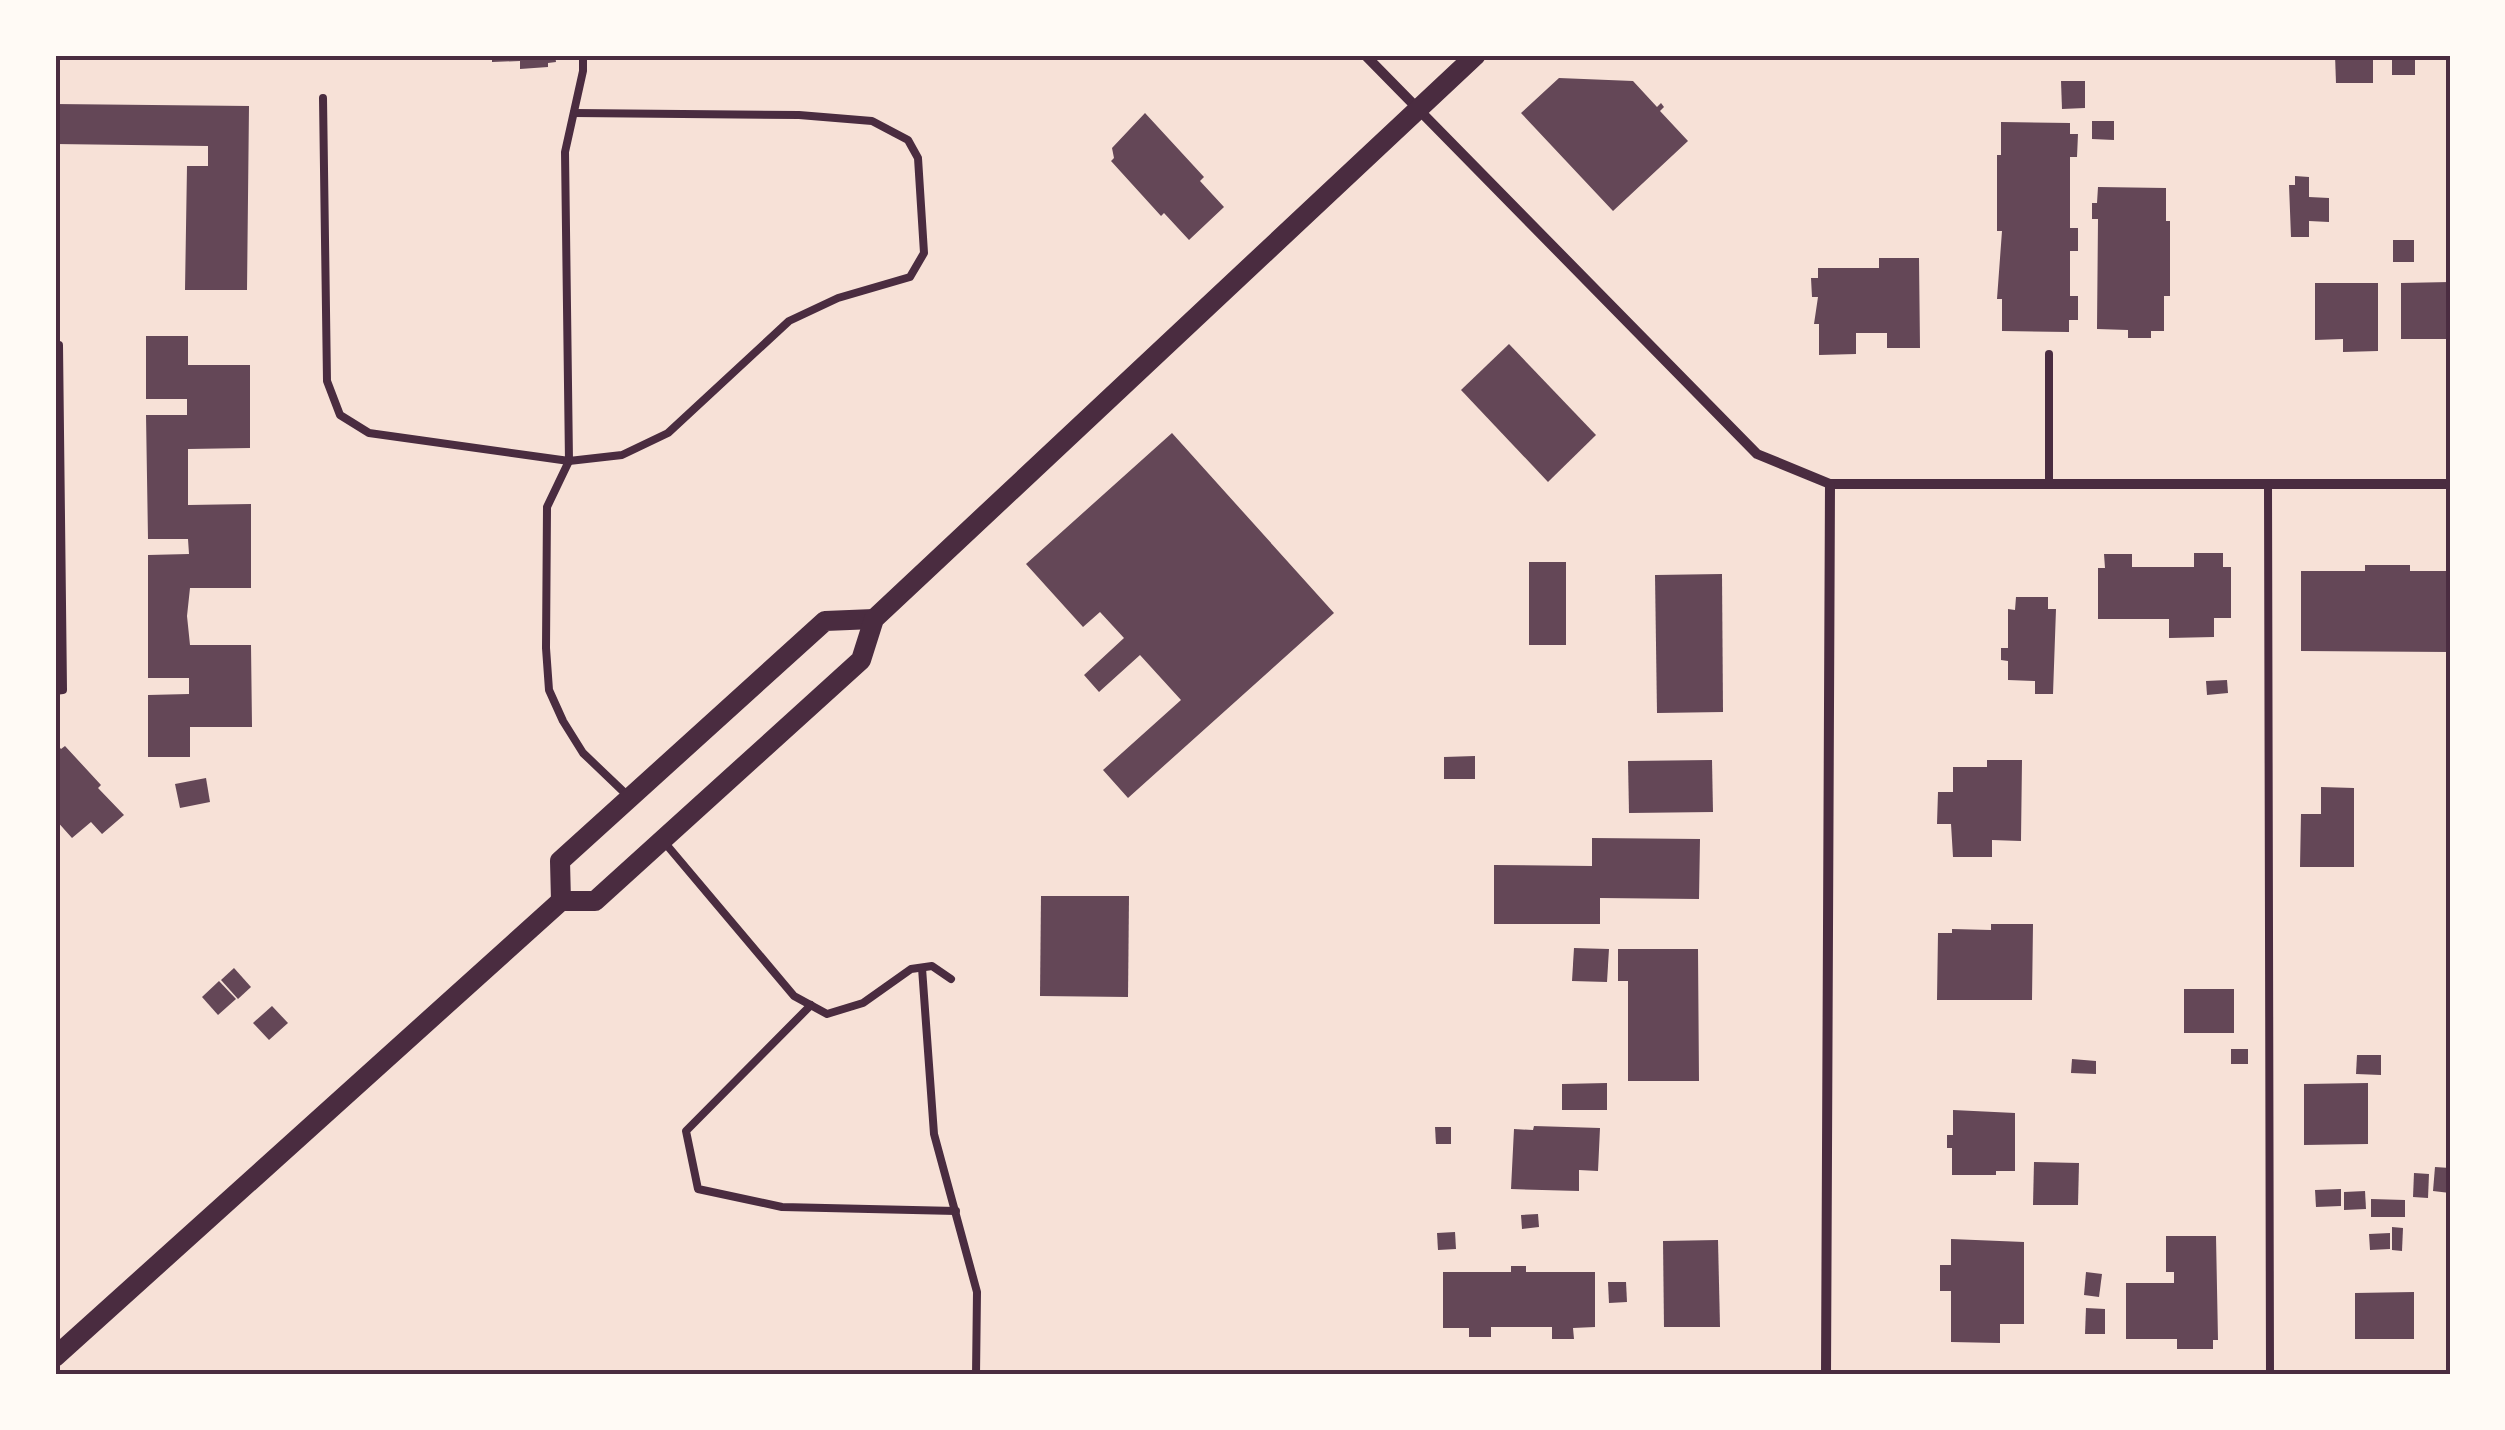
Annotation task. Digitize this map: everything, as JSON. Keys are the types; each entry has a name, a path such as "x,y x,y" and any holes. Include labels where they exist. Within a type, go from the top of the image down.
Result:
{"main road":[{"path":"55,1357 561,901 595,901 861,660 874,619 1476,55"},
{"path":"561,901 560,861 825,621 874,619"}],"street":[{"path":"1364,55 1757,454 1830,484 2450,484"},
{"path":"1826,1375 1830,484"}],"lane":[{"path":"583,55 565,152 568,460 547,507 546,648 549,690 563,722 583,753 630,798"},
{"path":"324,98 327,382 340,414 369,434 568,460 622,455 668,434 789,321 838,298 910,278 924,252 918,158 908,140 872,121 799,114 574,113"},
{"path":"55,345 62,690 55,690"},
{"path":"2049,354 2049,484"},
{"path":"2268,484 2270,1375"},
{"path":"662,840 794,996 827,1014 862,1003 912,970 932,966 951,979"},
{"path":"922,968 934,1134 977,1292 976,1375"},
{"path":"811,1005 686,1131 698,1189 782,1207 956,1211"}],"building":[{"path":"492,55 555,55 556,62 548,63 548,67 520,69 520,61 492,62"},
{"path":"2335,55 2373,55 2373,83 2336,83"},
{"path":"2392,55 2415,55 2415,75 2392,75"},
{"path":"1559,78 1633,81 1657,107 1661,103 1664,107 1660,111 1688,141 1613,211 1521,113"},
{"path":"2061,81 2085,81 2085,108 2062,109"},
{"path":"55,104 249,106 247,290 185,290 187,166 208,166 208,146 55,144"},
{"path":"1145,113 1204,177 1200,181 1224,207 1189,240 1164,213 1161,216 1111,161 1112,148"},
{"path":"2092,121 2114,121 2114,140 2092,139"},
{"path":"2001,122 2070,123 2070,134 2078,134 2077,157 2070,157 2070,228 2078,228 2078,251 2070,251 2070,296 2078,296 2078,320 2069,320 2069,332 2002,331 2002,299 1997,299 2002,231 1997,231"},
{"path":"2295,176 2309,177 2309,197 2329,198 2329,222 2309,221 2309,237 2291,237 2289,185 2295,185"},
{"path":"2098,187 2166,188 2170,296 2164,296 2164,331 2151,331 2151,338 2128,338 2128,330 2097,329 2098,219 2092,219 2092,203 2097,203"},
{"path":"2393,240 2414,240 2414,262 2393,262"},
{"path":"1879,258 1919,258 1920,348 1887,348 1887,333 1856,333 1856,354 1819,355 1819,324 1814,324 1818,297 1812,297 1811,278 1818,278 1818,268 1879,268"},
{"path":"2450,282 2450,339 2401,339 2401,283"},
{"path":"2315,283 2378,283 2378,351 2343,352 2343,339 2315,340"},
{"path":"146,336 188,336 188,365 250,365 250,448 188,449 188,505 251,504 251,588 190,588 187,616 190,645 251,645 252,727 190,727 190,757 148,757 148,695 189,694 189,678 148,678 148,555 189,554 188,539 148,539 146,415 187,415 187,399 146,399"},
{"path":"1509,344 1596,435 1548,482 1461,390"},
{"path":"1172,433 1334,613 1128,798 1103,770 1181,700 1140,655 1099,692 1084,675 1124,638 1100,612 1083,627 1026,564"},
{"path":"2194,553 2223,553 2223,567 2231,567 2231,618 2214,618 2214,637 2169,638 2169,619 2098,619 2098,568 2105,568 2104,554 2132,554 2132,567 2194,567"},
{"path":"1529,562 1566,562 1566,645 1529,645"},
{"path":"2365,565 2410,565 2410,571 2450,571 2450,652 2301,651 2301,571 2365,571"},
{"path":"1722,574 1723,712 1657,713 1655,575"},
{"path":"2016,597 2048,597 2048,609 2056,609 2053,694 2035,694 2035,681 2008,680 2008,661 2001,660 2001,648 2008,648 2008,609 2015,610"},
{"path":"2227,680 2228,693 2207,695 2206,681"},
{"path":"55,742 61,749 65,746 124,815 102,834 91,822 72,838 55,819"},
{"path":"1475,756 1475,779 1444,779 1444,757"},
{"path":"1712,760 1713,812 1629,813 1628,761"},
{"path":"1987,760 2022,760 2021,841 1992,840 1992,857 1953,857 1951,824 1937,824 1938,792 1953,792 1953,767 1987,767"},
{"path":"206,778 210,802 180,808 175,784"},
{"path":"2321,787 2354,788 2354,867 2300,867 2301,814 2321,814"},
{"path":"2446,787 2450,787 2450,834 2446,834"},
{"path":"1592,838 1700,839 1699,899 1600,898 1600,924 1494,924 1494,865 1592,866"},
{"path":"1041,896 1129,896 1128,997 1040,996"},
{"path":"1991,924 2033,924 2032,1000 1937,1000 1938,933 1952,933 1952,929 1991,930"},
{"path":"1574,948 1609,949 1607,982 1572,981"},
{"path":"1618,949 1698,949 1699,1081 1628,1081 1628,981 1618,981"},
{"path":"234,968 251,987 238,999 221,980"},
{"path":"219,981 236,999 218,1015 202,997"},
{"path":"2184,989 2234,989 2234,1033 2184,1033"},
{"path":"272,1006 288,1023 269,1040 253,1023"},
{"path":"2231,1049 2248,1049 2248,1064 2231,1064"},
{"path":"2357,1055 2381,1055 2381,1075 2356,1074"},
{"path":"2072,1059 2096,1061 2096,1074 2071,1073"},
{"path":"1607,1083 1607,1110 1562,1110 1562,1084"},
{"path":"2368,1083 2368,1144 2304,1145 2304,1084"},
{"path":"1953,1110 2015,1113 2015,1171 1952,1175 1952,1148 1947,1148 1947,1135 1953,1135"},
{"path":"1534,1126 1600,1128 1598,1171 1579,1170 1579,1191 1511,1189 1514,1129 1533,1130"},
{"path":"1435,1127 1451,1127 1451,1144 1436,1144"},
{"path":"2034,1162 2079,1163 2078,1205 2033,1205"},
{"path":"2435,1167 2450,1168 2450,1193 2433,1191"},
{"path":"2414,1173 2429,1174 2428,1198 2413,1197"},
{"path":"2341,1189 2341,1206 2316,1207 2315,1190"},
{"path":"2365,1191 2366,1209 2344,1210 2344,1192"},
{"path":"2371,1199 2405,1200 2405,1217 2371,1217"},
{"path":"1538,1214 1539,1227 1522,1229 1521,1215"},
{"path":"2392,1227 2403,1228 2402,1251 2392,1250"},
{"path":"1455,1232 1456,1249 1438,1250 1437,1233"},
{"path":"2390,1233 2390,1249 2370,1250 2369,1234"},
{"path":"2166,1236 2216,1236 2218,1340 2213,1340 2213,1349 2177,1349 2177,1339 2126,1339 2126,1283 2174,1283 2174,1272 2166,1272"},
{"path":"1951,1239 2024,1242 2024,1324 2000,1324 2000,1343 1951,1342 1951,1291 1940,1291 1940,1265 1951,1265"},
{"path":"1718,1240 1720,1327 1664,1327 1663,1241"},
{"path":"1511,1266 1526,1266 1526,1272 1595,1272 1595,1327 1573,1328 1574,1339 1552,1339 1552,1327 1491,1327 1491,1337 1469,1337 1469,1328 1443,1328 1443,1272 1511,1272"},
{"path":"2086,1272 2102,1274 2099,1297 2084,1295"},
{"path":"1608,1282 1626,1282 1627,1302 1609,1303"},
{"path":"2414,1292 2414,1339 2355,1339 2355,1293"},
{"path":"2086,1308 2105,1309 2105,1334 2085,1334"}]}
